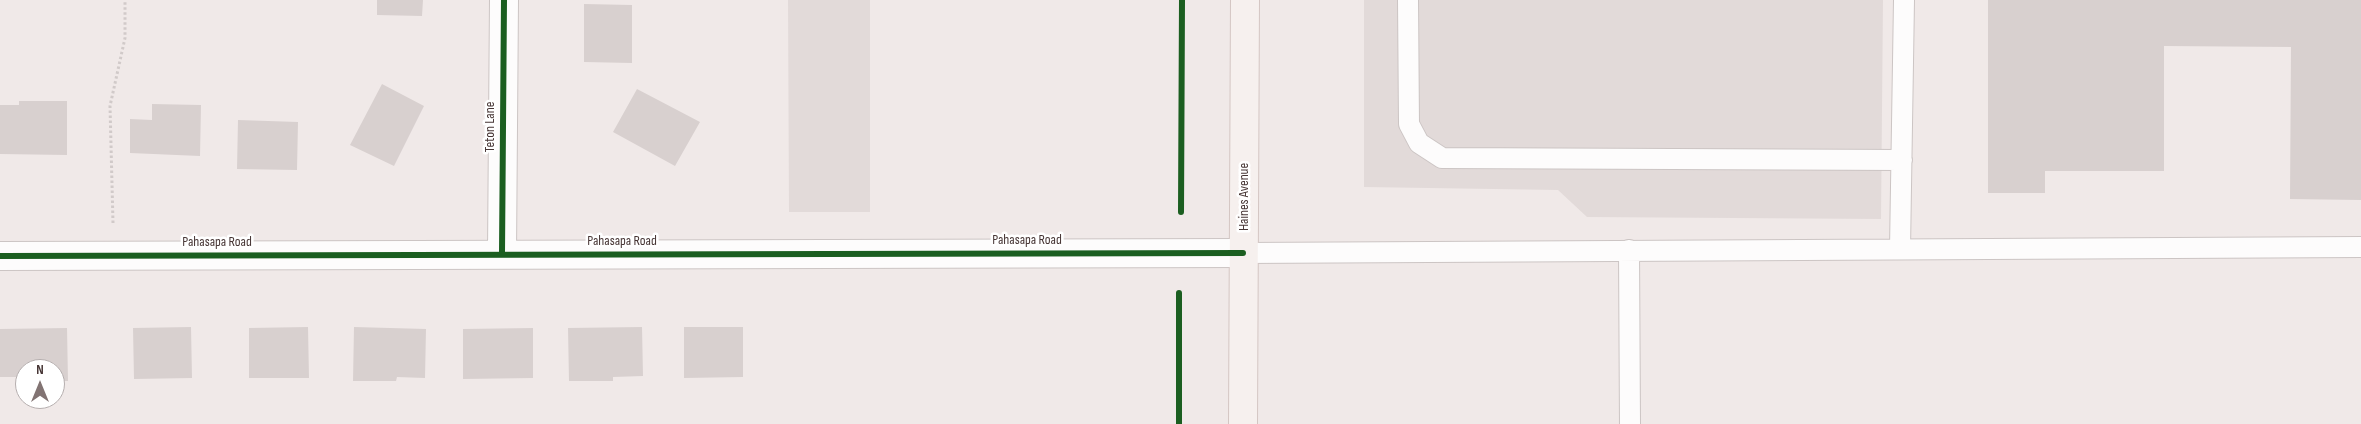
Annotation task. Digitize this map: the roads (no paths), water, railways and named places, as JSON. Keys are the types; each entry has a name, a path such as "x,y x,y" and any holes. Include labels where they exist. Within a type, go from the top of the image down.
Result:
{"main road":[{"name":"Haines Avenue","path":"1243,424 1245,0"}],"street":[{"name":"Teton Lane","path":"502,253 504,0"},
{"name":"Pahasapa Road","path":"0,256 502,253 1243,253"}],"lane":[{"path":"1408,0 1410,124 1419,143 1442,158 1902,160"},
{"path":"1900,249 1904,0"},
{"path":"1243,253 2361,246"},
{"path":"1629,250 1630,424"}]}
